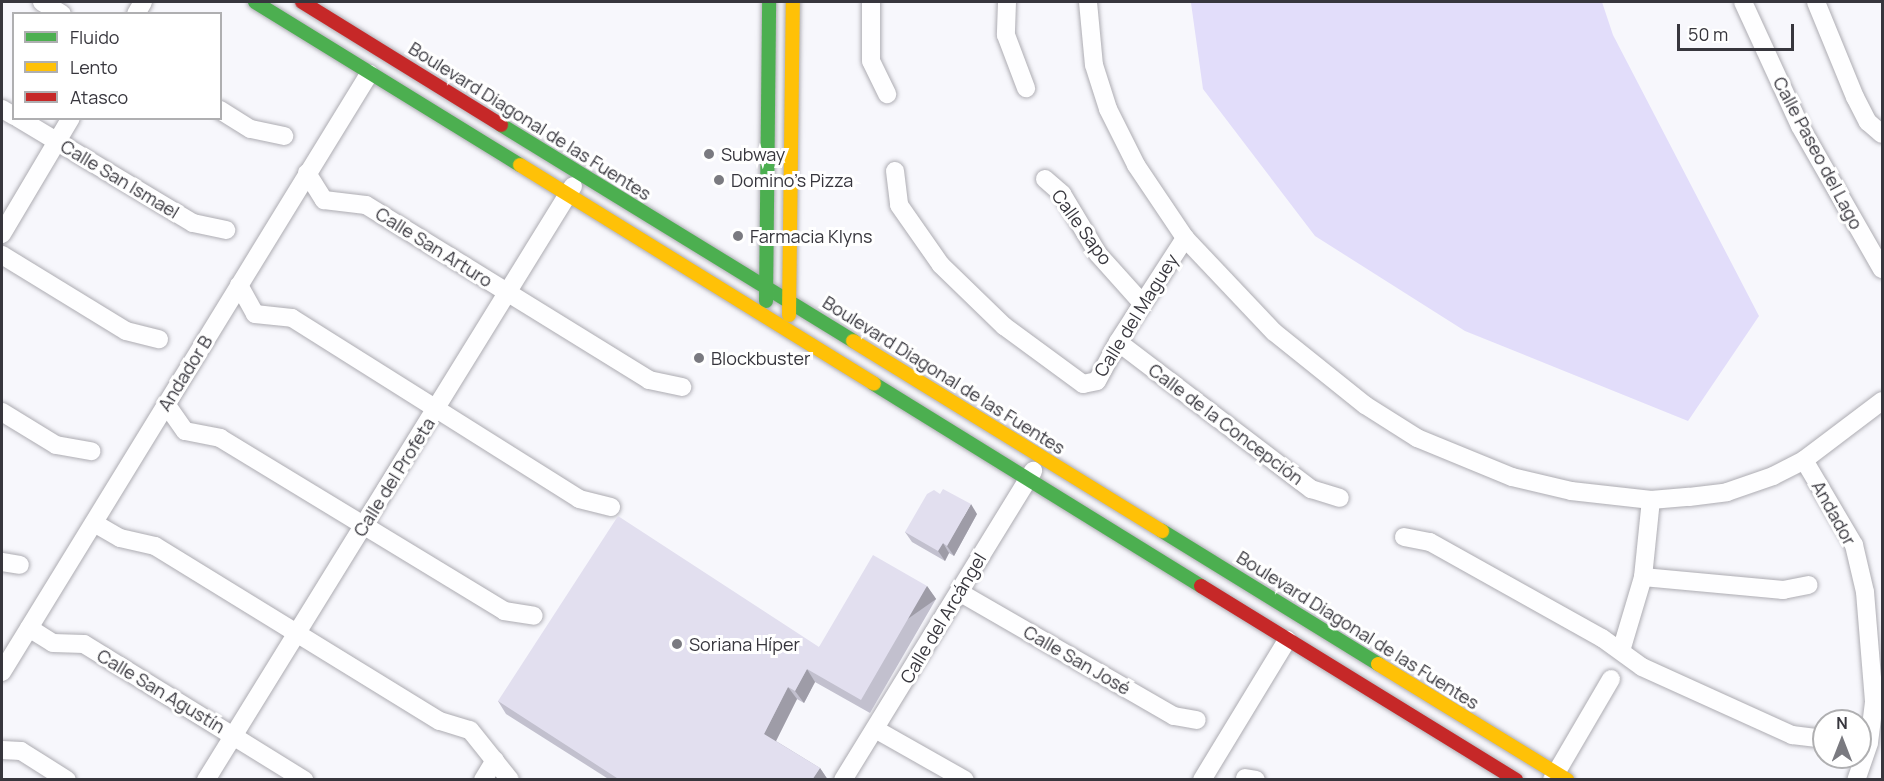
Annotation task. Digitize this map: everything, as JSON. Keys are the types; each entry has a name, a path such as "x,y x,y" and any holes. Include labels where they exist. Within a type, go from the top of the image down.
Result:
{"main road":[{"path":"255,2 1516,780"},
{"name":"Boulevard Diagonal de las Fuentes","path":"302,2 1043,457 1558,777"},
{"path":"765,318 770,2"},
{"path":"788,332 793,2"}],"street":[{"path":"42,2 59,12"},
{"path":"871,2 871,61 887,94"},
{"path":"1007,2 1006,35 1026,88"},
{"path":"1088,2 1094,65 1108,109 1136,165 1185,238 1274,332 1365,405 1417,438 1512,477 1571,491 1652,500 1727,492 1804,460 1882,402"},
{"name":"Calle Paseo del Lago","path":"1743,2 1800,126 1882,269"},
{"path":"1816,2 1855,97 1868,122 1882,134"},
{"name":"Andador B","path":"2,672 369,74"},
{"path":"222,111 251,129 284,136"},
{"name":"Calle San Ismael","path":"21,120 193,223 226,230"},
{"path":"2,234 70,120"},
{"name":"Calle del Maguey","path":"895,171 899,205 941,265 1004,326 1083,384 1097,381 1142,303 1185,238"},
{"name":"Calle San Arturo","path":"307,173 324,200 366,205 649,380 682,387"},
{"name":"Calle del Profeta","path":"206,780 581,174"},
{"name":"Calle Sapo","path":"1045,179 1062,194 1098,254 1142,303"},
{"path":"2,255 126,331 159,339"},
{"path":"239,285 255,314 292,318 579,499 611,507"},
{"name":"Calle de la Concepción","path":"1118,342 1311,489 1340,498"},
{"path":"166,404 185,430 220,438 504,611 534,616"},
{"path":"2,412 56,445 91,450"},
{"name":"Calle del Arcángel","path":"843,780 1043,457"},
{"name":"Andador","path":"1804,460 1854,545 1865,592 1874,702 1869,743 1856,780"},
{"path":"1621,651 1643,577 1652,500"},
{"path":"94,523 120,538 155,546 440,721 470,730 510,780"},
{"path":"1404,537 1430,542 1621,651 1642,667 1792,735 1812,738"},
{"path":"2,562 20,565"},
{"path":"1643,577 1783,590 1809,585"},
{"name":"Calle San José","path":"959,592 1174,716 1197,720"},
{"name":"Calle San Agustín","path":"29,628 53,643 84,644 304,780"},
{"path":"1202,780 1287,640"},
{"path":"1558,777 1611,679"},
{"path":"874,729 964,780"},
{"path":"2,750 21,751 67,780"},
{"path":"483,780 495,760"}],"shaded area":[{"path":"1602,2 1613,35 1759,316 1688,421 1465,331 1315,236 1203,89 1191,3"}],"building":[{"path":"943,489 971,504 947,546 943,543 938,551 905,532 927,494 934,490 940,494"},
{"name":"Soriana Híper","path":"618,516 819,647 873,555 927,586 861,700 807,669 795,691 788,687 764,734 820,768 812,780 620,780 498,701"}],"traffic: fast":[{"path":"255,2 520,165"},
{"path":"766,301 769,2"},
{"path":"501,125 853,341"},
{"path":"874,384 1201,586"},
{"path":"1162,531 1378,664"}],"traffic: slow":[{"path":"789,315 793,2"},
{"path":"520,165 874,384"},
{"path":"853,341 1162,531"},
{"path":"1378,664 1567,780"}],"traffic: jam":[{"path":"302,2 501,125"},
{"path":"1201,586 1516,780"}],"place":[{"name":"Subway","path":"709,154"},
{"name":"Domino's Pizza","path":"719,180"},
{"name":"Farmacia Klyns","path":"738,236"},
{"name":"Blockbuster","path":"699,358"},
{"name":"Soriana Híper","path":"677,644"}]}
